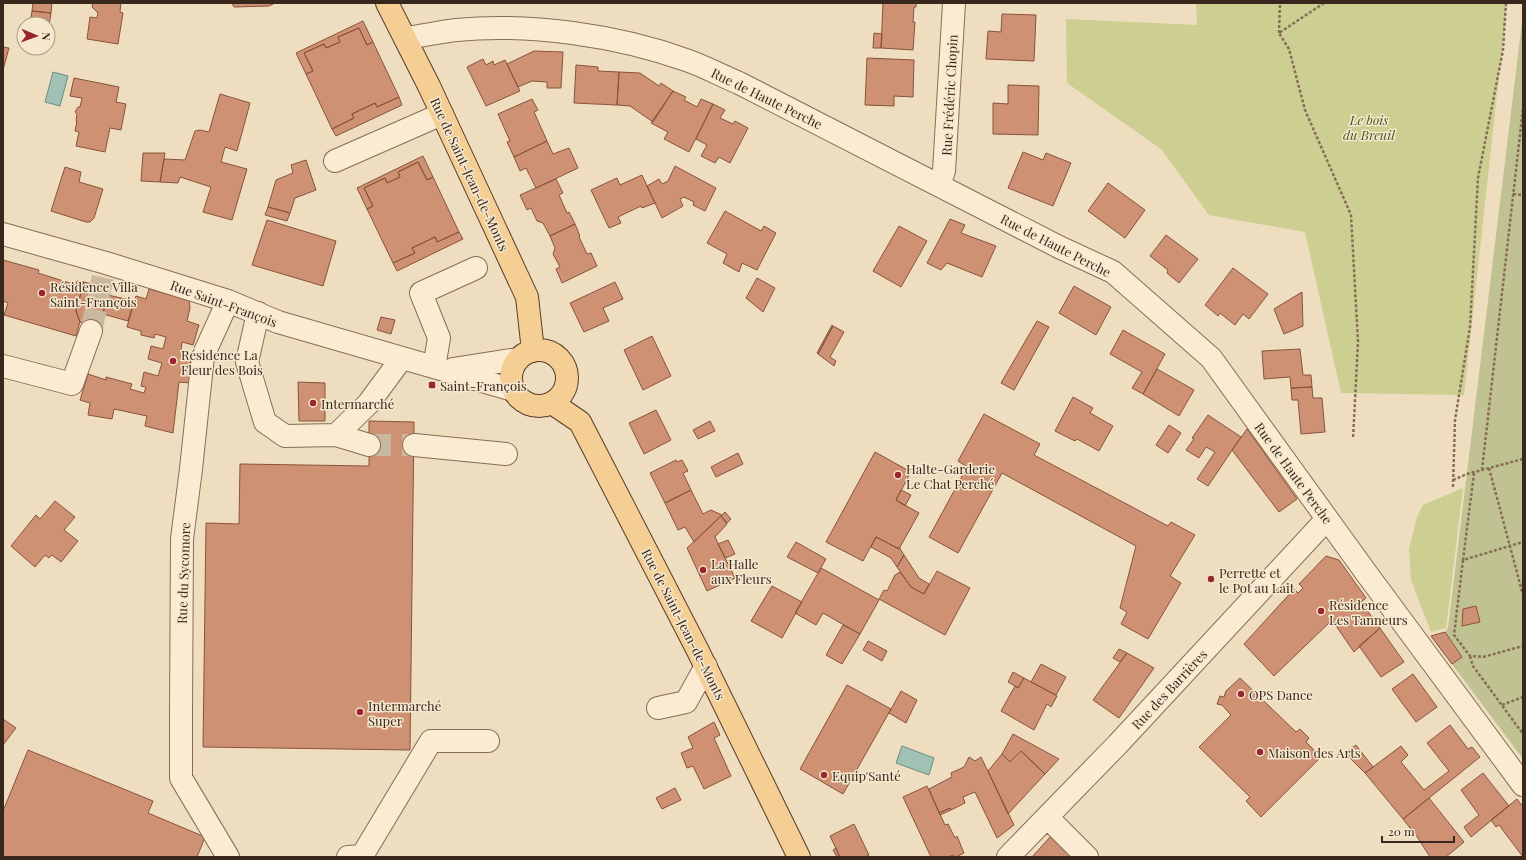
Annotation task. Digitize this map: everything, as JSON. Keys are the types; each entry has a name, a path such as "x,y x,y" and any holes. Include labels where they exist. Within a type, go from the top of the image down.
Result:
{"main road":[{"name":"Rue de Saint-Jean-de-Monts","path":"387,3 442,114 527,297 525,355"},
{"path":"542,350 551,353 558,358 563,365 567,373 567,382 564,391 559,398 552,403 543,406 534,406 525,403 518,398 513,390 511,374 514,366 525,355 542,350"},
{"name":"Rue de Saint-Jean-de-Monts","path":"552,403 580,422 706,666 799,857"}],"street":[{"name":"Rue Frédéric Chopin","path":"939,185 944,171 954,3"},
{"name":"Rue de Haute Perche","path":"405,38 456,30 501,29 565,32 630,43 687,60 739,83 1058,247 1113,272 1211,358 1327,519 1523,785"},
{"path":"335,161 442,114"},
{"name":"Rue Saint-François","path":"3,234 228,301 278,322 513,390"},
{"path":"440,368 439,338 421,294 476,268"},
{"name":"Rue du Sycomore","path":"228,301 204,356 182,539 181,778 228,857"},
{"path":"258,313 247,362 265,422 286,436 336,435 369,445"},
{"path":"3,366 72,384 90,331"},
{"name":"Rue Saint-François","path":"440,368 525,355"},
{"path":"336,435 368,404 402,358"},
{"path":"414,445 506,454"},
{"name":"Rue des Barrières","path":"1008,857 1117,745 1327,519"},
{"path":"658,708 686,702 706,666"},
{"path":"348,857 362,856 431,741 488,741"},
{"path":"1047,817 1087,857"}],"path":[{"path":"1280,3 1279,33 1289,49 1305,110 1351,215 1358,342 1354,439"},
{"path":"1279,33 1324,3"},
{"path":"1453,487 1455,420 1470,327 1478,178 1503,50 1506,3"},
{"path":"1482,470 1523,108"},
{"path":"1513,194 1523,195"},
{"path":"1453,480 1474,472 1523,459"},
{"path":"1489,468 1523,595"},
{"path":"1474,472 1454,635 1470,656 1473,666 1523,734"},
{"path":"1463,560 1523,542"},
{"path":"1470,656 1483,657 1523,646"},
{"path":"1502,705 1523,697"}],"green space":[{"name":"Le bois du Breuil","path":"1196,3 1507,3 1464,395 1341,393 1305,232 1209,215 1161,149 1067,83 1066,19 1197,25"},
{"path":"1523,14 1523,759 1431,636 1445,632 1448,628"},
{"path":"1463,488 1446,628 1431,632 1411,580 1409,549 1417,517 1423,505"}],"shaded area":[{"path":"53,72 68,76 60,106 45,102"},
{"path":"902,746 934,758 929,775 896,763"}],"building":[{"path":"33,3 52,3 51,13 32,11"},
{"path":"93,3 121,3 120,12 123,13 118,44 87,39 90,17 97,18 98,13 92,7"},
{"path":"232,3 275,3 269,6 234,7"},
{"path":"883,3 916,3 916,7 914,7 913,22 915,22 913,50 881,48"},
{"path":"32,11 51,13 51,16 31,16"},
{"path":"1002,14 1036,15 1034,61 986,59 988,31 1001,32"},
{"path":"363,21 373,42 367,45 359,28 338,37 340,42 326,48 324,44 304,53 313,71 306,74 296,53"},
{"path":"359,28 367,45 373,42 399,97 377,107 375,103 352,114 354,118 332,129 306,74 313,71 304,53 324,44 326,48 340,42 338,37"},
{"path":"874,33 882,34 881,48 873,48"},
{"path":"3,47 9,48 3,70"},
{"path":"534,51 563,52 561,88 547,88 547,82 532,81 518,87 507,64"},
{"path":"867,58 914,60 913,97 894,96 894,106 865,105"},
{"path":"483,59 486,65 493,61 494,65 505,60 520,91 486,106 467,67"},
{"path":"576,65 598,67 598,71 619,72 617,105 574,103"},
{"path":"619,72 640,73 659,86 661,83 673,91 653,122 630,106 617,105"},
{"path":"74,78 119,87 116,102 126,104 121,130 110,128 105,152 76,146 79,132 75,131 77,114 75,112 78,107 80,107 82,98 70,96"},
{"path":"1008,85 1039,86 1038,135 993,134 993,103 1008,104"},
{"path":"673,91 686,97 684,100 697,107 701,99 713,104 689,152 664,139 668,132 651,123"},
{"path":"220,94 250,103 237,151 225,147 221,162 247,169 232,220 203,212 211,187 180,177 178,183 160,182 164,159 185,160 195,131 200,130 209,132"},
{"path":"399,97 402,105 336,136 332,129 354,118 352,114 375,103 377,107"},
{"path":"532,99 538,110 534,112 547,141 514,157 507,142 510,141 498,114"},
{"path":"713,104 725,110 720,118 733,124 735,121 748,128 730,163 719,157 715,163 701,156 707,145 696,139"},
{"path":"547,141 553,154 569,148 578,168 536,188 526,168 520,171 514,157"},
{"path":"1023,152 1043,160 1046,153 1071,163 1053,206 1008,188"},
{"path":"143,153 165,153 160,182 141,181"},
{"path":"423,156 433,177 427,180 418,162 398,172 400,177 387,183 385,178 364,188 373,206 367,209 357,188"},
{"path":"306,160 316,190 295,198 290,213 268,207 276,180 293,173 291,165"},
{"path":"418,162 427,180 433,177 459,232 437,242 435,237 412,248 415,253 393,263 367,209 373,206 364,188 385,178 387,183 400,177 398,172"},
{"path":"675,166 716,188 705,211 693,205 694,202 684,197 680,199 683,206 662,218 647,186 659,179 662,184 668,181"},
{"path":"65,167 81,172 79,182 103,189 94,218 90,222 51,211"},
{"path":"642,175 655,203 642,208 641,206 618,217 621,223 609,228 591,190 617,178 620,185"},
{"path":"556,179 563,193 559,195 567,213 569,212 575,224 550,236 543,223 537,221 531,208 527,210 520,195"},
{"path":"1108,183 1145,210 1125,238 1088,211"},
{"path":"268,207 290,213 287,221 265,215"},
{"path":"725,211 761,231 764,226 776,233 757,270 742,263 739,272 723,263 727,254 707,243"},
{"path":"950,219 965,225 961,233 996,246 982,277 947,263 941,270 927,263"},
{"path":"267,220 336,241 323,286 252,265"},
{"path":"575,224 587,254 591,253 597,266 562,283 556,269 560,267 553,254 555,248 550,236"},
{"path":"899,226 927,241 901,287 873,271"},
{"path":"459,232 463,239 397,271 393,263 415,253 412,248 435,237 437,242"},
{"path":"1166,235 1198,259 1179,283 1167,273 1168,270 1150,256"},
{"name":"Résidence Villa Saint-François","path":"3,260 39,270 38,273 76,285 77,281 84,282 76,311 80,322 76,336 4,315 8,303 3,301"},
{"path":"1233,268 1268,294 1249,319 1243,314 1235,325 1220,313 1218,316 1205,305"},
{"path":"757,278 775,288 763,312 746,298"},
{"path":"84,282 109,289 99,327 80,322 76,311"},
{"path":"615,282 623,299 603,308 609,321 584,332 570,303"},
{"path":"1074,286 1111,307 1096,335 1059,313"},
{"name":"Résidence La Fleur des Bois","path":"149,289 189,300 190,308 187,321 199,325 193,345 182,342 181,350 191,354 190,383 179,382 173,433 145,426 147,416 114,409 112,419 88,415 90,403 80,400 88,374 106,380 106,377 132,384 130,389 144,393 146,387 141,386 144,372 158,376 162,363 148,359 151,346 163,349 166,337 155,334 154,338 141,335 141,331 127,327 136,296 146,299"},
{"path":"1302,292 1303,326 1284,334 1274,309"},
{"path":"108,295 134,301 128,321 103,314"},
{"path":"381,317 395,320 391,334 377,330"},
{"path":"1037,321 1049,327 1014,390 1001,383"},
{"path":"832,325 833,326 818,354 817,353"},
{"path":"833,326 844,332 830,357 836,361 834,366 818,354"},
{"path":"1123,330 1165,354 1143,394 1132,388 1142,372 1110,354"},
{"path":"652,336 671,376 643,390 624,350"},
{"path":"1300,349 1303,375 1311,375 1312,387 1291,388 1290,377 1264,379 1262,351"},
{"path":"1157,369 1194,390 1179,416 1143,394"},
{"path":"298,382 325,383 325,421 299,421"},
{"path":"1312,387 1313,398 1322,398 1325,432 1301,434 1298,400 1292,400 1291,388"},
{"path":"1073,397 1093,408 1090,413 1113,426 1099,451 1077,439 1075,441 1055,431"},
{"path":"656,410 671,440 644,454 629,423"},
{"path":"984,414 1040,444 1034,455 1168,526 1171,522 1195,535 1170,576 1181,583 1148,639 1121,624 1127,612 1120,608 1136,546 1002,473 958,553 929,537 967,467 958,461"},
{"path":"1208,415 1241,437 1208,486 1197,479 1215,452 1206,447 1199,458 1186,450 1194,439 1192,438"},
{"path":"369,421 414,422 410,750 203,747 206,523 239,524 240,464 369,466"},
{"path":"710,421 715,431 698,439 693,430"},
{"path":"1169,425 1181,433 1168,453 1156,445"},
{"path":"1247,429 1297,499 1279,512 1232,450"},
{"path":"875,452 911,472 896,500 919,513 899,549 876,537 863,561 826,542"},
{"path":"738,453 743,464 716,477 711,467"},
{"path":"676,460 677,462 682,460 688,471 683,473 691,490 665,503 650,473"},
{"path":"691,490 703,514 711,510 722,515 694,542 685,527 678,530 665,503"},
{"path":"901,490 911,495 905,506 896,500"},
{"path":"55,501 75,517 64,530 78,541 61,562 52,555 49,558 45,555 35,567 11,546 36,515 40,519"},
{"path":"725,512 731,519 727,523 721,516"},
{"path":"721,516 727,524 715,537 735,578 707,591 687,548"},
{"path":"876,537 899,549 899,547 904,555 897,567 891,558 871,547"},
{"path":"728,540 735,554 725,558 718,544"},
{"path":"796,542 826,559 818,573 787,557"},
{"path":"904,555 919,578 929,584 924,594 911,587 897,567"},
{"name":"Résidence Les Tanneurs","path":"1326,556 1339,560 1366,598 1361,602 1380,628 1354,652 1332,620 1274,676 1244,644 1294,589 1298,593 1303,588 1299,584"},
{"path":"821,568 879,600 860,634 823,613 816,625 795,613"},
{"path":"937,571 970,588 945,635 879,599 884,590 887,591 895,575 900,572 911,587 924,594"},
{"path":"772,586 802,602 782,638 751,621"},
{"path":"1476,606 1480,622 1462,626 1463,609"},
{"path":"843,625 860,634 842,664 826,655"},
{"path":"1380,628 1404,662 1381,677 1359,646"},
{"path":"1445,632 1462,657 1452,664 1431,636"},
{"path":"868,641 887,651 882,661 863,650"},
{"path":"1119,649 1127,653 1120,662 1113,658"},
{"path":"1127,653 1154,668 1119,718 1093,700"},
{"path":"1041,664 1066,677 1056,695 1031,682"},
{"path":"1013,672 1024,678 1018,688 1008,682"},
{"path":"1413,674 1437,707 1416,722 1392,689"},
{"path":"1024,678 1057,696 1051,707 1047,704 1034,730 1001,711 1015,686 1018,688"},
{"name":"Maison des Arts","path":"1240,678 1296,732 1300,729 1309,738 1306,742 1321,757 1261,817 1246,801 1250,797 1199,747 1231,715 1222,705 1217,704 1220,696 1224,697 1226,691"},
{"path":"847,685 891,709 843,794 800,769"},
{"path":"901,691 917,700 906,723 889,713"},
{"path":"3,719 16,728 3,745"},
{"path":"714,722 720,735 714,738 731,776 704,789 693,766 687,768 681,753 693,748 688,737"},
{"path":"1450,725 1468,749 1472,747 1480,757 1403,819 1365,773 1401,746 1408,755 1401,762 1424,790 1449,771 1427,743"},
{"path":"1013,734 1059,759 1045,774 1021,751 1010,762 1002,754"},
{"path":"1356,745 1373,767 1365,773 1345,753"},
{"path":"28,750 153,801 148,813 205,837 197,857 3,857 3,811"},
{"path":"1021,751 1045,774 1008,814 988,771 1002,754 1010,762"},
{"path":"969,757 975,761 981,757 1014,825 997,838 975,792 963,797 965,803 951,810 950,808 939,813 929,789 952,777 951,773 964,767"},
{"path":"1483,773 1509,806 1471,837 1464,827 1479,815 1461,790"},
{"path":"927,786 945,825 948,824 955,838 957,836 964,853 956,857 953,857 953,855 948,857 931,857 903,797"},
{"path":"675,788 681,800 662,809 656,798"},
{"path":"1429,798 1464,842 1446,857 1430,857 1418,838 1403,819"},
{"path":"1517,799 1523,807 1523,857 1499,825 1496,827 1491,820"},
{"path":"950,808 951,810 940,815 939,813"},
{"path":"854,824 869,855 865,857 840,857 830,836"},
{"path":"1051,836 1074,857 1032,857"},
{"path":"836,848 839,856 837,857 833,850"}],"tunnel":[{"path":"91,331 106,263"},
{"path":"369,445 414,445"}],"place":[{"name":"Résidence Villa Saint-François","path":"42,293"},
{"name":"Résidence La Fleur des Bois","path":"173,361"},
{"name":"Saint-François","path":"432,385"},
{"name":"Intermarché","path":"313,403"},
{"name":"Halte-Garderie Le Chat Perché","path":"898,475"},
{"name":"La Halle aux Fleurs","path":"703,570"},
{"name":"Perrette et le Pot au Lait","path":"1211,579"},
{"name":"Résidence Les Tanneurs","path":"1321,611"},
{"name":"OPS Dance","path":"1241,694"},
{"name":"Intermarché Super","path":"360,712"},
{"name":"Maison des Arts","path":"1260,752"},
{"name":"Equip'Santé","path":"824,775"}]}
